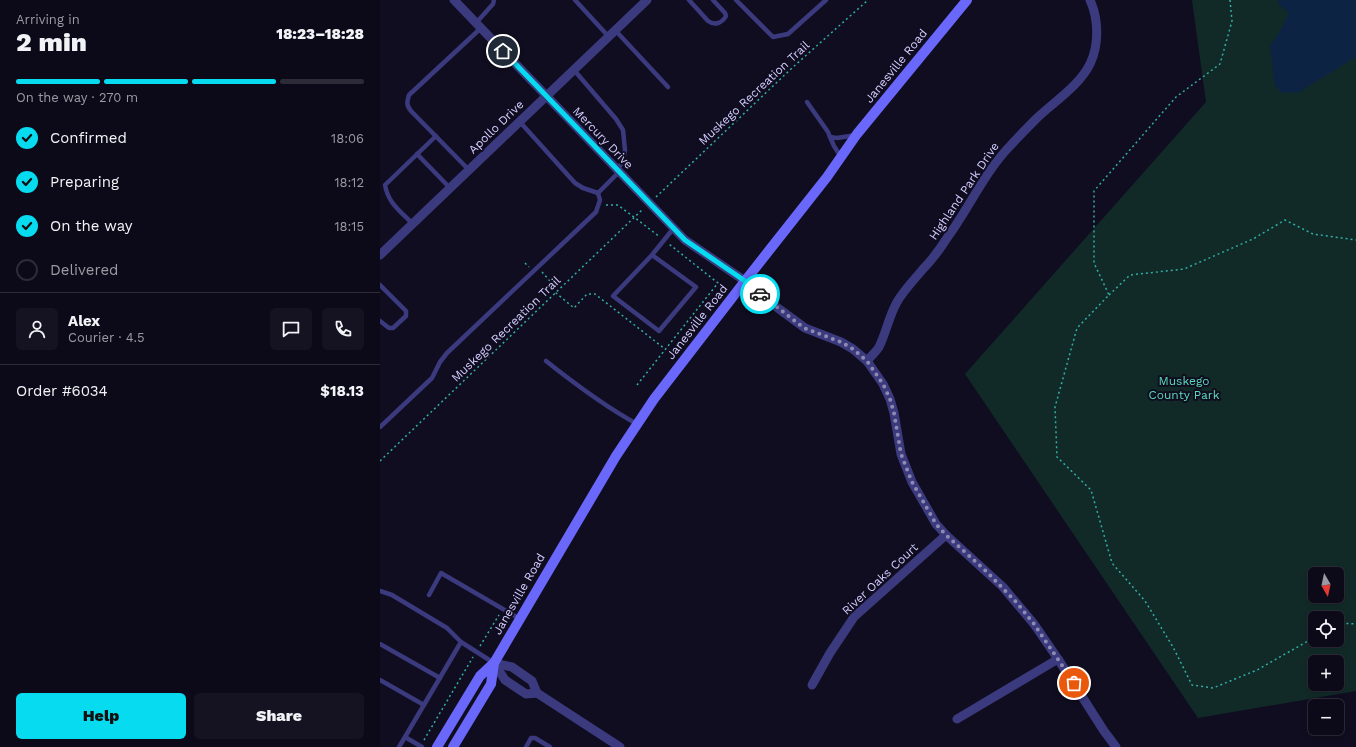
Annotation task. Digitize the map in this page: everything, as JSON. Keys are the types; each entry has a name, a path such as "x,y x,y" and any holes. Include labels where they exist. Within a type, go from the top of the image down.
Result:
{"main road":[{"name":"Janesville Road","path":"438,747 480,676 494,663 616,456 637,424 673,374 842,158 858,134 968,0"},
{"name":"Janesville Road","path":"455,745 491,684 494,663"}],"street":[{"name":"Mercury Drive","path":"454,0 685,240 745,281 804,328 841,342 853,349 867,361 883,384 890,399 901,454 912,482 936,524 987,572 1034,624 1116,747"},
{"name":"Apollo Drive","path":"380,255 647,0"},
{"name":"Highland Park Drive","path":"867,361 878,348 897,302 908,286 925,268 948,238 975,193 997,161 1037,118 1080,79 1089,66 1094,53 1097,37 1096,20 1090,0"},
{"name":"River Oaks Court","path":"812,685 830,653 854,618 946,535"},
{"path":"957,719 1058,659"},
{"path":"494,663 505,680 526,694 537,693"},
{"path":"494,663 512,667 532,681 537,693 620,747"}],"lane":[{"path":"469,170 407,106 409,95 478,26 493,4 494,0"},
{"path":"575,0 668,87"},
{"path":"692,1 708,21 712,24 716,24 721,22 726,16 713,0"},
{"path":"736,0 773,37 788,34 826,0"},
{"path":"574,70 616,119 623,130 625,150 623,161 618,171 598,193"},
{"path":"807,102 828,132 834,146 842,158"},
{"path":"520,122 575,182 583,188 598,193"},
{"path":"830,137 837,138 858,134"},
{"path":"413,224 390,200 386,194 385,185 436,136"},
{"path":"417,154 450,188"},
{"path":"380,427 432,378 440,362 447,354 596,212 600,200 598,193"},
{"path":"652,255 696,287 659,331 613,296 652,255 673,229"},
{"path":"380,285 406,312 406,316 393,328 388,328 380,321"},
{"path":"546,361 608,408 637,424"},
{"path":"429,595 441,573 520,619"},
{"path":"380,591 392,595 447,628 461,642 494,663"},
{"path":"399,747 461,642"},
{"path":"380,644 440,678"},
{"path":"380,680 424,705"},
{"path":"405,737 421,747"},
{"path":"526,747 531,738 536,738 550,747"}],"path":[{"name":"Muskego Recreation Trail","path":"653,200 792,68 868,0"},
{"path":"1109,295 1094,263 1094,191 1176,97 1220,64 1232,21 1230,0"},
{"path":"598,206 610,204 618,205 718,283 638,385"},
{"name":"Muskego Recreation Trail","path":"380,461 643,209"},
{"path":"1308,641 1257,670 1212,688 1192,685 1173,647 1144,601 1112,563 1091,490 1056,457 1055,407 1077,328 1130,275 1184,269 1253,239 1286,220 1313,234 1356,240"},
{"path":"553,288 556,293 574,308 587,294 595,294 665,349"},
{"path":"421,747 503,609"},
{"path":"1344,623 1356,624"}],"green space":[{"name":"Muskego County Park","path":"1192,0 1356,0 1356,691 1198,718 965,374 1206,102"}],"water":[{"path":"1278,0 1356,0 1356,57 1299,92 1282,93 1275,86 1270,46 1279,33 1289,13 1278,3"}],"way so far":[{"path":"760,294 804,328 841,342 853,349 867,361 883,384 890,399 901,454 905,465 912,482 936,524 1003,587 1017,603 1034,624 1074,683"}],"route":[{"path":"503,51 685,240 745,281 760,294"}]}
